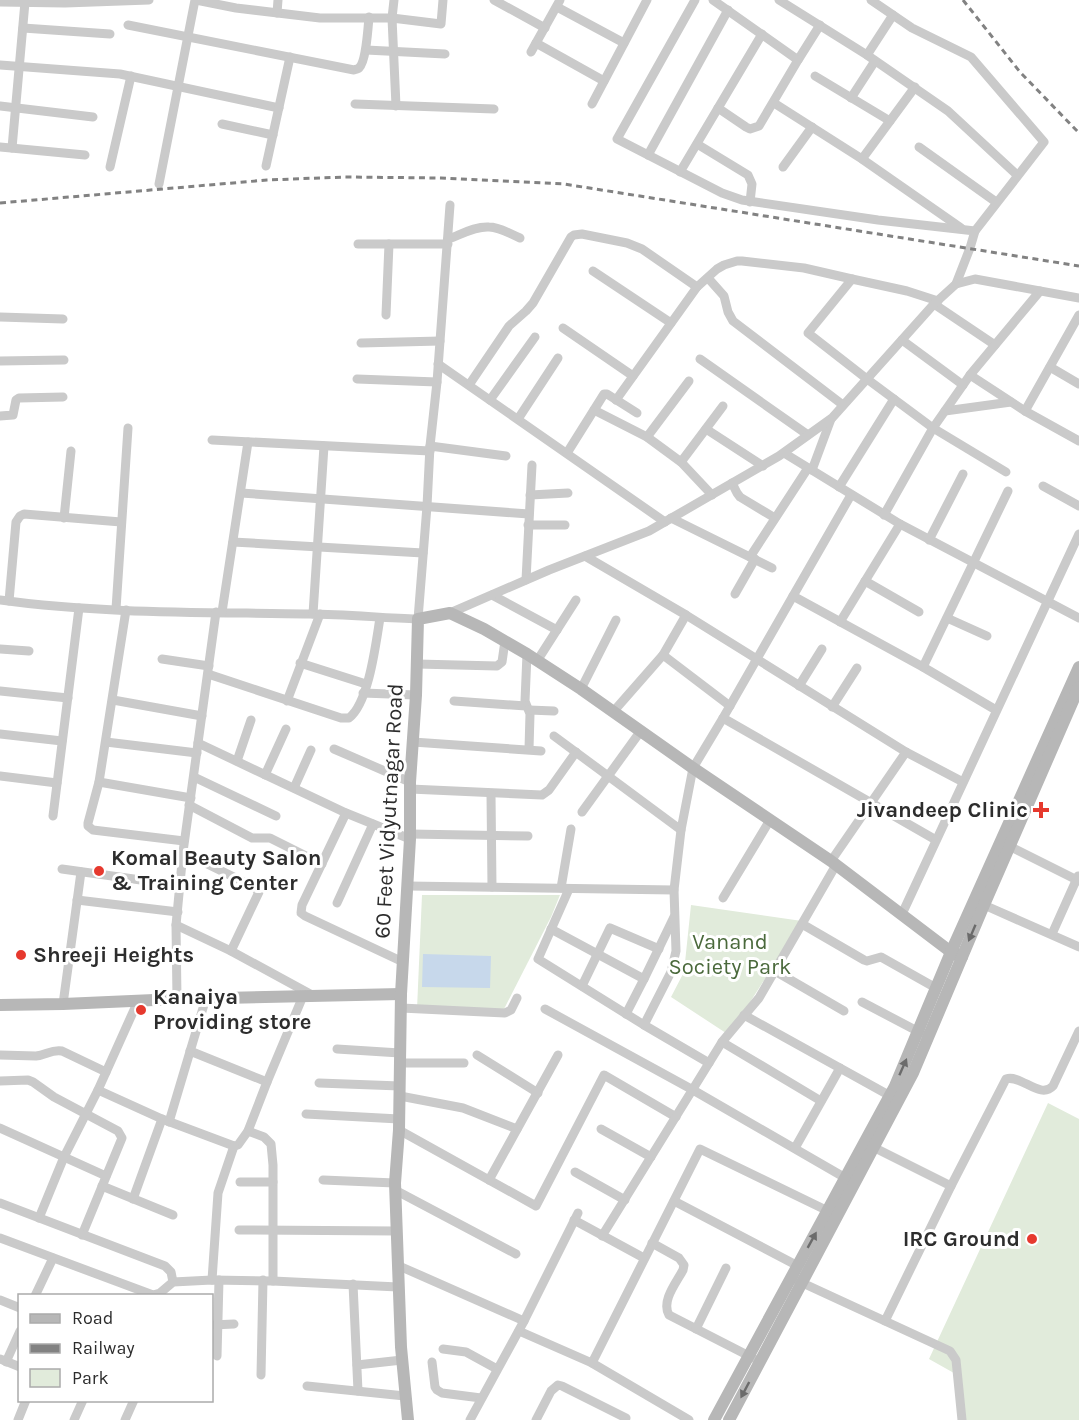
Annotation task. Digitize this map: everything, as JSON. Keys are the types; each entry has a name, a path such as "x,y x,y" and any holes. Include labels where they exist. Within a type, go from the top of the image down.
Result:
{"street":[{"path":"0,2 65,3 149,0"},
{"path":"159,184 195,0 236,4 320,18 392,18 441,24 443,0"},
{"path":"277,12 278,0"},
{"path":"394,0 392,18 396,106"},
{"path":"494,0 545,28"},
{"path":"592,104 646,0"},
{"path":"695,0 617,139 722,193 742,200 878,220 975,231"},
{"path":"713,0 798,60"},
{"path":"780,0 915,87 948,111 1017,175"},
{"path":"121,522 24,514 20,516 17,519 4,600 80,608 316,614 380,618 418,619 450,613 649,531 784,453 832,418 936,302 956,284 975,231 1044,142 970,57 912,28 871,0"},
{"path":"12,148 25,2"},
{"path":"604,81 533,48 558,3 624,43"},
{"path":"648,155 728,10"},
{"path":"851,98 892,15"},
{"path":"128,25 354,70 362,64 366,50 369,17"},
{"path":"718,108 746,127 755,128 762,122 774,103 820,25"},
{"path":"23,28 110,34"},
{"path":"680,172 762,34"},
{"path":"366,50 445,54"},
{"path":"266,166 290,57"},
{"path":"0,65 131,76 279,108"},
{"path":"110,167 131,76"},
{"path":"815,76 890,121"},
{"path":"862,159 915,87"},
{"path":"774,103 862,159 962,230"},
{"path":"355,104 494,109"},
{"path":"0,106 93,117"},
{"path":"222,124 273,135"},
{"path":"783,167 812,127"},
{"path":"697,144 748,175 752,184 750,202"},
{"path":"0,147 85,155"},
{"path":"919,147 996,202"},
{"name":"60 Feet Vidyutnagar Road","path":"408,1420 402,1360 395,1186 399,1125 401,994 408,886 418,619 450,205"},
{"path":"358,244 448,241 475,229 488,227 520,238"},
{"path":"469,385 509,326 532,303 574,235 582,234 634,245 648,252 697,287"},
{"path":"386,315 389,244"},
{"path":"616,400 697,287 724,265 737,261 804,268 907,291 936,302 995,345"},
{"path":"593,271 671,323"},
{"path":"708,278 724,296 729,316 733,321 843,405"},
{"path":"852,279 808,333 933,428 1006,472"},
{"path":"956,284 975,279 1079,298"},
{"path":"884,515 933,428 970,375 1040,291"},
{"path":"1025,411 1079,315"},
{"path":"0,316 63,319"},
{"path":"563,328 633,376"},
{"path":"490,400 535,337"},
{"path":"902,340 963,385"},
{"path":"361,343 440,341"},
{"path":"518,420 558,358"},
{"path":"700,359 808,435"},
{"path":"0,361 64,360"},
{"path":"438,364 668,520 772,568"},
{"path":"1050,367 1079,384"},
{"path":"970,375 1025,411 1079,441"},
{"path":"357,379 437,382"},
{"path":"647,437 689,381"},
{"path":"567,453 604,394 637,413"},
{"path":"0,416 13,415 16,400 19,398 63,397"},
{"path":"839,487 894,399"},
{"path":"945,411 1011,402"},
{"path":"681,462 723,406"},
{"path":"594,410 647,437 681,462 712,495"},
{"path":"735,594 775,518 810,469 832,418"},
{"path":"116,609 128,428"},
{"path":"706,429 763,465"},
{"path":"212,440 324,446 430,448 506,456"},
{"path":"177,999 176,925 184,841 209,670 233,542 248,442"},
{"path":"287,701 316,614 317,547 324,446"},
{"path":"64,518 70,452"},
{"path":"784,453 900,524 1079,618"},
{"path":"526,580 532,465"},
{"path":"929,540 963,474"},
{"path":"732,483 740,497 775,518"},
{"path":"1043,486 1079,506"},
{"path":"923,667 1008,491"},
{"path":"240,493 529,513"},
{"path":"530,495 568,493"},
{"path":"644,1025 671,972 676,951 674,890 681,830 693,768 851,495"},
{"path":"840,622 900,524"},
{"path":"528,525 565,525"},
{"path":"902,914 1079,534"},
{"path":"233,542 423,553"},
{"path":"585,556 686,615 906,752 963,782"},
{"path":"865,581 919,612"},
{"path":"492,595 557,630"},
{"path":"793,596 996,710"},
{"path":"529,749 527,708 532,657 557,630 576,600"},
{"path":"53,816 80,608"},
{"path":"126,610 99,782 88,823 90,828 184,841"},
{"path":"450,613 505,641 581,689 640,732 833,863 957,954"},
{"path":"613,712 663,655 686,615"},
{"path":"162,659 209,670 287,701 341,718 349,718 355,712 365,689 372,665 380,618"},
{"path":"947,618 987,636"},
{"path":"581,689 616,620"},
{"path":"417,664 498,666 502,662 505,641"},
{"path":"0,649 28,651"},
{"path":"799,686 822,649"},
{"path":"663,655 730,706"},
{"path":"300,663 365,689 416,695"},
{"path":"1072,702 1079,667"},
{"path":"832,707 857,668"},
{"path":"714,1420 749,1355 773,1324 894,1098 895,1086 923,1034 1030,786 1079,687"},
{"path":"0,691 68,698"},
{"path":"113,700 202,716"},
{"path":"454,701 554,711"},
{"path":"723,718 936,840"},
{"path":"237,761 251,720"},
{"path":"265,775 286,729"},
{"path":"582,812 640,732"},
{"path":"0,734 62,741"},
{"path":"554,736 681,830"},
{"path":"106,742 196,753"},
{"path":"413,742 540,751"},
{"path":"198,743 346,813 410,837 528,836"},
{"path":"334,749 410,785 491,794 540,796 546,794 576,752"},
{"path":"294,788 311,750"},
{"path":"602,1236 722,1042 759,998 802,924 833,863 870,803 906,752"},
{"path":"0,776 57,783"},
{"path":"194,777 276,816"},
{"path":"99,782 190,801 252,838 270,838 322,864"},
{"path":"923,1034 936,988 984,905 1009,846 1030,786"},
{"path":"491,794 492,887"},
{"path":"346,813 301,907 303,915 403,962"},
{"path":"723,898 770,819"},
{"path":"337,903 373,824"},
{"path":"571,829 565,889 552,929 538,959 709,1063"},
{"path":"1009,846 1078,878 1052,934"},
{"path":"183,852 254,887 259,892 231,951"},
{"path":"62,869 148,881"},
{"path":"63,1004 81,872"},
{"path":"408,886 674,890"},
{"path":"77,900 177,912"},
{"path":"984,905 1079,947"},
{"path":"626,1014 675,916"},
{"path":"802,924 864,960 881,957 936,988"},
{"path":"176,925 231,951 308,996"},
{"path":"582,986 610,928 658,949"},
{"path":"552,929 644,980"},
{"path":"775,971 844,1011"},
{"path":"0,1005 401,994"},
{"path":"98,1090 165,1120 234,1146 238,1145 248,1131 267,1082 308,996"},
{"path":"133,1199 165,1120 206,998"},
{"path":"401,1008 505,1013 511,1010 517,998"},
{"path":"39,1218 64,1158 138,1001"},
{"path":"862,1002 923,1034"},
{"path":"545,1009 693,1090 850,1181"},
{"path":"744,1015 894,1098"},
{"path":"885,1321 1006,1079 1014,1078 1041,1090 1050,1090 1079,1031"},
{"path":"722,1042 821,1101"},
{"path":"336,1049 401,1058 464,1063"},
{"path":"0,1055 36,1056 57,1050 106,1072"},
{"path":"190,1051 267,1082"},
{"path":"477,1055 538,1093"},
{"path":"489,1180 558,1055"},
{"path":"795,1148 840,1068"},
{"path":"306,1114 399,1125 536,1206 604,1075 676,1117"},
{"path":"0,1081 28,1080 121,1134 122,1138 82,1235"},
{"path":"319,1083 400,1091 464,1108 517,1129"},
{"path":"0,1128 106,1176"},
{"path":"601,1129 651,1157"},
{"path":"248,1131 268,1139 271,1143 273,1281"},
{"path":"869,1145 951,1186"},
{"path":"217,1356 215,1324 218,1193 234,1146"},
{"path":"591,1363 700,1149 828,1211"},
{"path":"575,1172 625,1200"},
{"path":"323,1180 395,1186 516,1254"},
{"path":"797,1280 798,1266 828,1211 850,1181"},
{"path":"240,1182 273,1182"},
{"path":"102,1186 173,1215"},
{"path":"674,1201 798,1266"},
{"path":"0,1203 165,1266 171,1272 168,1288 216,1280 263,1280 398,1287"},
{"path":"470,1420 524,1321 576,1217 602,1236 644,1258"},
{"path":"239,1230 396,1231"},
{"path":"0,1238 149,1294"},
{"path":"652,1243 682,1261 684,1265 666,1303 667,1312 671,1317 761,1361"},
{"path":"36,1294 53,1258"},
{"path":"397,1265 524,1321"},
{"path":"696,1329 726,1268"},
{"path":"261,1375 263,1280"},
{"path":"797,1280 946,1349 954,1355 962,1420"},
{"path":"353,1284 358,1391"},
{"path":"0,1300 18,1307"},
{"path":"215,1324 234,1324"},
{"path":"729,1420 761,1361 773,1324"},
{"path":"519,1330 591,1363 690,1420"},
{"path":"18,1334 3,1360 18,1366"},
{"path":"443,1349 466,1352 497,1369"},
{"path":"357,1365 402,1360"},
{"path":"432,1362 437,1390 442,1393 481,1398"},
{"path":"541,1418 550,1391 558,1385 626,1418"},
{"path":"307,1386 405,1396"},
{"path":"18,1420 26,1402"},
{"path":"74,1420 83,1402"},
{"path":"125,1420 134,1402"}],"green space":[{"path":"422,895 560,895 503,1011 417,1009"},
{"name":"Vanand Society Park","path":"691,905 802,921 729,1035 671,997 684,972"},
{"name":"IRC Ground","path":"1048,1103 1079,1119 1079,1420 964,1420 961,1377 929,1359"}],"water":[{"path":"423,954 491,956 490,988 422,987"}],"railway":[{"path":"963,0 1020,72 1079,133"},
{"path":"0,203 267,180 345,177 441,178 564,184 1079,266"}],"place":[{"name":"Jivandeep Clinic","path":"1041,810"},
{"name":"Komal Beauty Salon & Training Center","path":"99,871"},
{"name":"Shreeji Heights","path":"21,955"},
{"name":"Kanaiya Providing store","path":"141,1010"},
{"name":"IRC Ground","path":"1032,1239"}]}
